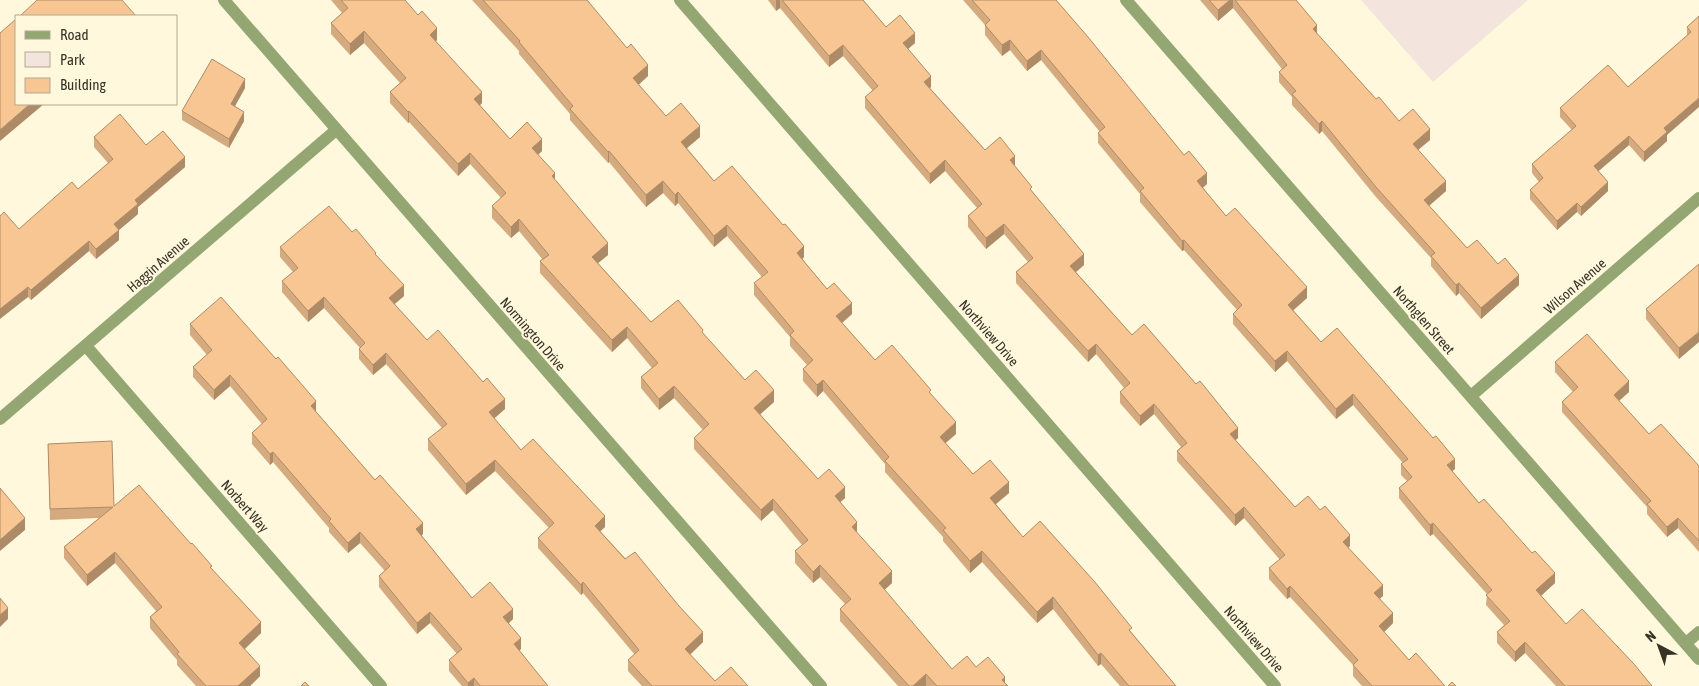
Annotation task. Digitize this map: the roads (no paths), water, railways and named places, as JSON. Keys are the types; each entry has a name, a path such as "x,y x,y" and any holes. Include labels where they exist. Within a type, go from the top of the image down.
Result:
{"street":[{"name":"Normington Drive","path":"224,0 821,686"},
{"name":"Northview Drive","path":"680,0 1275,686"},
{"name":"Northglen Street","path":"1126,0 1699,658"},
{"name":"Haggin Avenue","path":"0,419 336,130"},
{"name":"Wilson Avenue","path":"1470,396 1699,198"},
{"name":"Norbert Way","path":"86,346 381,686"},
{"path":"1686,643 1699,632"}]}
